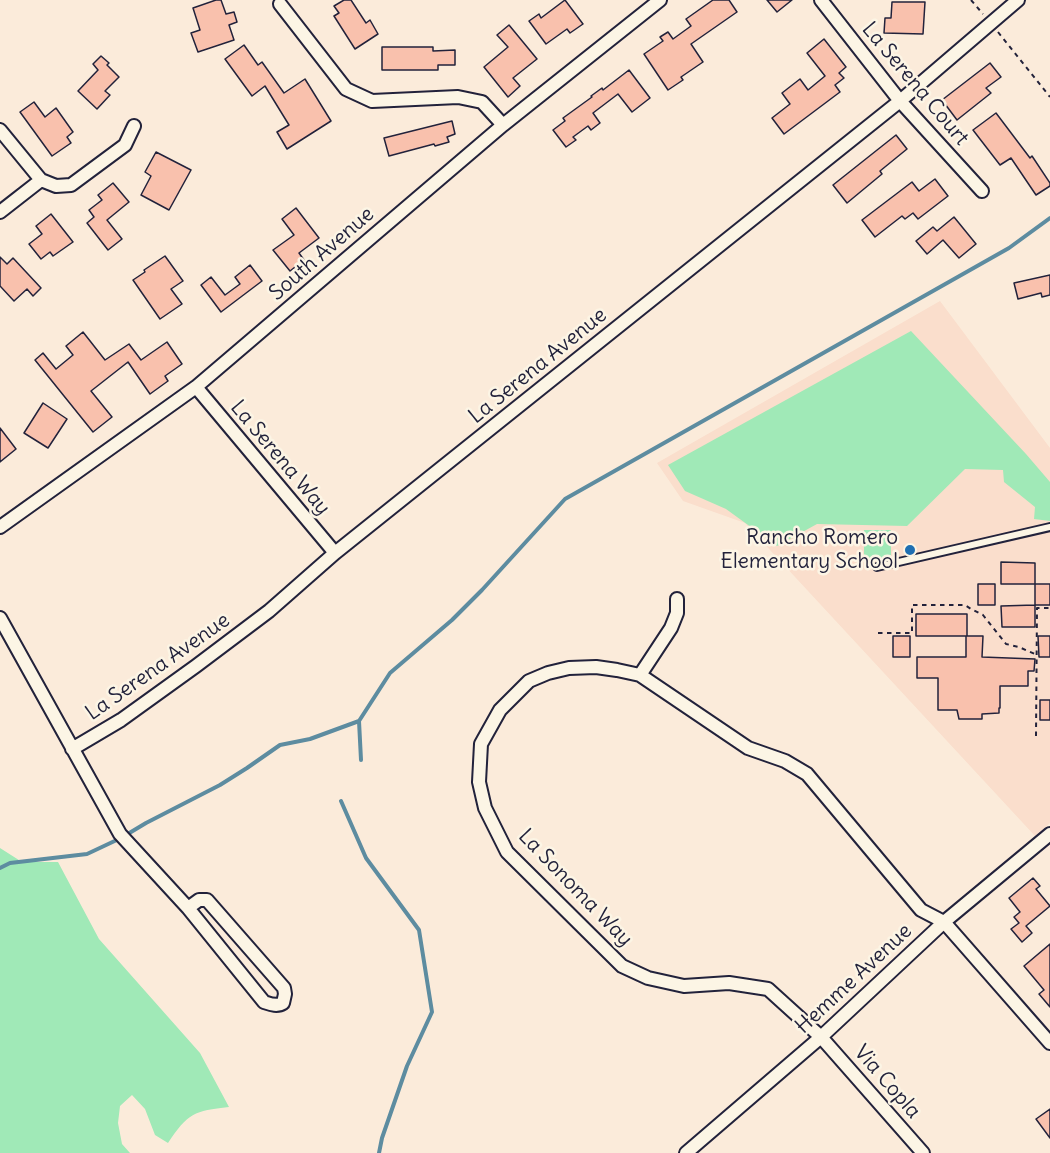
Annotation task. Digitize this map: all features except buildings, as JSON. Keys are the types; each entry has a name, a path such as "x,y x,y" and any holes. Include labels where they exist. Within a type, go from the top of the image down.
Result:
{"street":[{"name":"South Avenue","path":"0,526 196,387 503,125 660,0"},
{"name":"La Serena Court","path":"821,0 900,100 982,192"},
{"name":"La Serena Avenue","path":"72,749 121,720 269,611 335,554 900,100 1018,0"},
{"path":"280,4 346,89 372,100 458,97 482,102 503,125"},
{"path":"0,130 41,180 56,186 71,185 125,145 134,126"},
{"path":"0,212 41,180"},
{"name":"La Serena Way","path":"196,387 335,554"},
{"path":"640,675 671,628 677,614 676,599"},
{"path":"0,618 122,837 188,908 264,1002 273,1005 283,1003 284,988 207,900 199,900 188,908"},
{"name":"La Sonoma Way","path":"821,1037 768,988 729,983 684,986 648,978 622,966 507,852 485,808 478,782 481,744 500,710 529,681 569,668 596,667 640,675 748,748 785,761 807,774 921,910 944,922 1050,1043"},
{"name":"Hemme Avenue","path":"686,1153 821,1037 944,922 1050,834"},
{"name":"Via Copla","path":"821,1037 923,1153"}],"lane":[{"path":"878,567 1050,527"}],"path":[{"path":"971,0 1050,97"},
{"path":"878,633 912,633 912,605 965,605 983,615 1006,644 1037,655"},
{"path":"1036,736 1037,608 1050,608"}],"shaded area":[{"name":"Rancho Romero Elementary School","path":"940,301 1050,448 1050,823 1035,836 745,523 683,501 657,463"}],"green space":[{"path":"911,331 1050,482 1050,521 1034,519 1035,507 1004,482 1003,470 965,469 907,526 817,524 777,546 726,509 685,491 668,465"},
{"path":"864,530 891,530 891,561 864,561"},
{"path":"0,848 22,862 58,862 99,939 200,1053 229,1107 193,1115 181,1125 168,1143 155,1135 145,1109 132,1095 120,1106 118,1123 122,1144 130,1153 0,1153"}],"waterway":[{"path":"361,760 359,721 390,673 452,620 565,499 1009,248 1050,218"},
{"path":"0,868 10,863 87,854 220,785 280,745 310,739 359,721"},
{"path":"341,801 366,858 419,930 432,1012 407,1066 379,1153"}],"place":[{"name":"Rancho Romero Elementary School","path":"910,550"}]}
